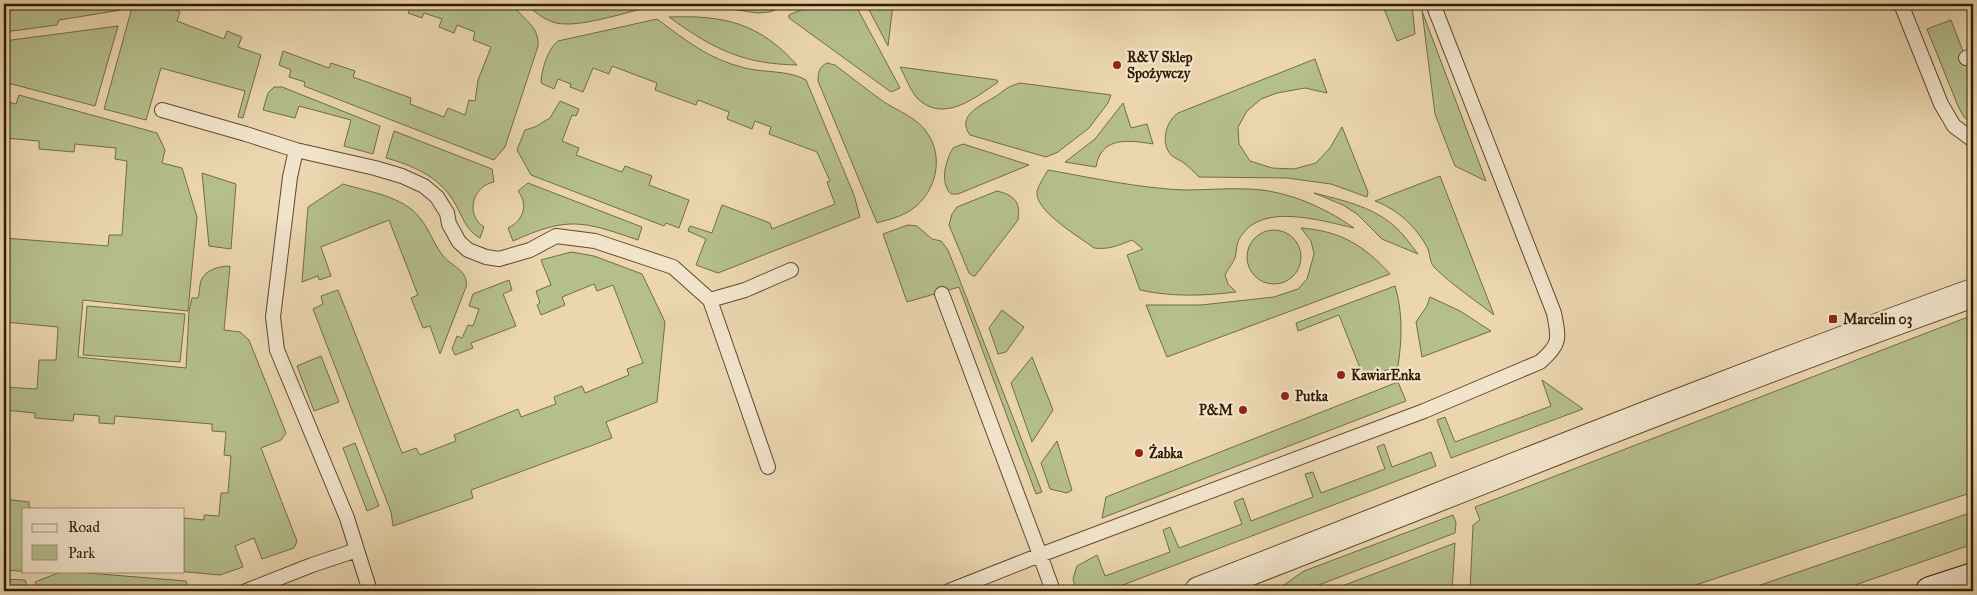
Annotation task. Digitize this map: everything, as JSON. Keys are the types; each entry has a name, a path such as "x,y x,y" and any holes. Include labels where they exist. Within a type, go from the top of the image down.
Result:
{"street":[{"path":"1199,591 1828,345 1973,293"},
{"path":"1930,591 1973,576"}],"lane":[{"path":"949,591 1424,411 1540,362 1553,350 1558,336 1554,313 1433,4"},
{"path":"1902,4 1941,104 1954,126 1973,140"},
{"path":"162,110 296,150 402,176 424,186 437,197 447,213 449,224 459,242 468,250 486,257 499,259 530,250 556,236 595,241 674,267 710,300 768,466"},
{"path":"296,150 290,177 273,317 274,334 277,350 347,518 370,591"},
{"path":"710,300 745,290 792,270"},
{"path":"942,294 1054,591"},
{"path":"246,591 356,550"}],"green space":[{"path":"4,4 123,4 121,10 59,20 57,25 4,32"},
{"path":"133,4 169,4 168,7 180,12 177,21 224,39 227,31 242,37 238,47 261,55 243,118 238,117 245,91 161,68 146,120 104,109"},
{"path":"406,4 512,4 536,33 538,46 505,147 494,160 304,86 305,82 289,77 291,70 279,65 283,51 329,68 331,63 355,71 353,77 411,98 410,104 444,117 448,108 465,115 469,100 475,101 478,80 491,47 473,40 475,32 457,25 454,33 439,27 442,19 424,13 422,18 408,13 411,6"},
{"path":"526,4 642,4 646,8 589,22 566,24 548,20"},
{"path":"653,4 790,4 770,12 757,13 712,6 655,6"},
{"path":"816,4 855,4 900,88 891,92 789,18 789,15"},
{"path":"866,4 893,4 888,46"},
{"path":"1382,4 1412,4 1415,34 1397,41"},
{"path":"1422,11 1486,181 1455,166 1435,114"},
{"path":"669,17 707,18 740,24 769,40 797,65 760,62 729,53 700,38"},
{"path":"657,19 678,35 720,60 753,70 785,73 806,80 854,195 860,217 718,273 696,265 706,239 688,231 690,226 712,233 722,205 770,223 772,229 835,204 827,182 830,181 817,152 769,134 771,127 755,121 752,129 727,119 729,112 698,100 696,105 655,90 657,83 612,66 609,74 593,68 583,92 570,87 571,84 558,79 554,89 541,83 546,60 554,44 558,41"},
{"path":"1951,20 1973,77 1973,124 1964,117 1958,106 1927,29"},
{"path":"118,26 95,106 4,82 4,41"},
{"path":"1315,59 1327,93 1305,88 1277,93 1261,99 1247,111 1238,127 1239,144 1250,161 1272,168 1294,169 1316,163 1330,148 1342,127 1368,192 1367,197 1331,184 1287,178 1199,177 1184,163 1172,156 1168,150 1165,139 1166,132 1170,121 1178,113"},
{"path":"827,63 835,65 884,102 916,121 932,141 935,152 935,176 924,198 906,213 877,223 818,81 818,75 822,66"},
{"path":"900,67 997,80 998,82 959,106 937,109 917,98"},
{"path":"1020,83 1111,95 1108,103 1089,128 1058,152 1046,157 970,135 966,128 966,122 971,112 1008,88"},
{"path":"274,87 282,87 380,126 373,154 344,146 351,120 299,106 295,118 263,110 268,93"},
{"path":"19,95 157,133 165,150 162,163 182,168 197,217 188,311 83,300 78,357 186,368 189,311 192,298 198,298 200,283 205,274 217,268 230,266 224,330 240,332 249,340 286,433 281,440 261,448 297,541 294,548 262,559 254,538 235,546 243,567 220,575 185,572 185,518 204,520 204,515 219,516 221,493 228,493 231,456 224,455 226,432 212,431 212,424 115,416 114,424 99,423 99,416 74,414 73,421 35,418 35,413 4,410 4,387 37,389 39,360 56,360 58,327 4,322 4,238 108,246 109,235 122,235 127,161 115,159 116,148 75,144 74,152 39,149 39,141 5,138 4,146 4,101 16,104"},
{"path":"560,101 579,109 576,116 572,115 562,141 579,148 576,155 622,172 625,166 652,176 649,185 689,200 679,228 666,223 664,226 531,175 517,150 525,130 535,127 550,118"},
{"path":"1123,103 1131,128 1147,124 1153,144 1117,142 1104,150 1099,157 1096,167 1065,162 1095,139"},
{"path":"394,131 492,169 494,182 480,189 474,202 474,215 484,227 480,238 467,226 453,200 433,178 415,168 386,158"},
{"path":"963,144 1029,165 958,194 951,194 945,183 946,165 953,148"},
{"path":"1048,170 1167,189 1262,190 1304,201 1330,213 1354,228 1310,218 1278,217 1263,219 1251,226 1241,236 1237,244 1235,258 1225,275 1228,284 1236,292 1188,295 1140,290 1127,255 1143,249 1132,240 1109,248 1094,248 1059,223 1043,207 1038,199 1038,188"},
{"path":"202,173 236,184 231,249 209,246"},
{"path":"1440,176 1494,315 1434,267 1428,249 1418,233 1406,220 1383,204 1375,201"},
{"path":"528,183 642,227 638,240 589,225 576,224 548,228 513,241 508,228 521,217 524,207 518,191"},
{"path":"343,184 385,196 413,211 420,218 441,253 465,277 466,287 440,354 430,326 423,328 411,298 418,295 389,220 321,247 331,276 319,280 318,276 302,282 308,207"},
{"path":"997,191 1015,200 1019,214 1018,220 975,276 973,276 969,273 949,225 952,214 957,207"},
{"path":"1314,193 1355,204 1384,218 1397,228 1418,254 1382,239 1357,214 1343,205"},
{"path":"908,225 917,226 932,239 941,241 948,250 1042,492 1036,494 959,287 907,302 883,234"},
{"path":"1301,228 1328,232 1350,241 1371,255 1390,274 1167,357 1146,305 1201,305 1274,297 1298,289 1307,279 1314,254 1311,241"},
{"path":"1274,230 1284,232 1293,238 1299,247 1301,257 1299,267 1293,276 1284,282 1274,284 1264,282 1255,276 1249,267 1247,257 1249,247 1255,238 1264,232"},
{"path":"571,252 594,256 642,274 665,322 657,402 606,422 612,438 471,490 473,498 393,526 391,512 313,309 323,304 321,296 338,290 402,453 416,448 420,455 456,441 454,435 518,409 521,417 556,404 554,397 582,386 585,393 629,375 627,369 643,363 613,285 597,291 594,284 562,297 565,305 541,315 537,305 540,303 536,291 551,285 541,260"},
{"path":"509,280 512,290 503,294 516,326 471,343 473,348 455,355 452,349 457,336 462,338 468,325 473,326 479,309 469,306 473,294"},
{"path":"1395,286 1401,326 1398,366 1364,378 1339,315 1298,331 1296,323"},
{"path":"1430,297 1460,311 1491,331 1422,357 1416,322 1427,306"},
{"path":"87,306 185,314 180,362 83,355"},
{"path":"1002,310 1024,327 1006,352 998,354 989,328"},
{"path":"1973,315 1973,492 1678,591 1470,591 1473,525 1480,520 1475,507"},
{"path":"321,356 339,402 314,411 297,366"},
{"path":"1032,357 1053,410 1032,442 1011,383"},
{"path":"1542,380 1583,409 1451,458 1437,420 1445,417 1455,442 1551,406"},
{"path":"1398,382 1406,401 1102,518 1106,497"},
{"path":"1057,441 1072,490 1067,493 1050,489 1041,463"},
{"path":"355,443 379,506 367,511 343,448"},
{"path":"1384,444 1392,467 1431,452 1436,466 1107,591 1076,590 1073,579 1077,566 1097,555 1105,576 1170,552 1163,530 1170,527 1179,548 1242,524 1234,502 1243,498 1251,521 1313,497 1305,474 1313,472 1321,493 1385,469 1377,447"},
{"path":"4,499 29,502 29,508 22,508 22,571 4,570"},
{"path":"1973,512 1973,544 1838,591 1743,591"},
{"path":"1453,515 1456,523 1455,533 1303,591 1275,591 1304,571"},
{"path":"1455,543 1452,591 1329,591"},
{"path":"60,572 75,572 186,581 190,591 39,591 35,582"},
{"path":"4,579 25,580 29,591 4,591"}],"place":[{"name":"R&V Sklep Spożywczy","path":"1117,65"},
{"name":"Marcelin 03","path":"1833,319"},
{"name":"KawiarEnka","path":"1341,375"},
{"name":"Putka","path":"1285,396"},
{"name":"P&M","path":"1243,410"},
{"name":"Żabka","path":"1139,453"}]}
